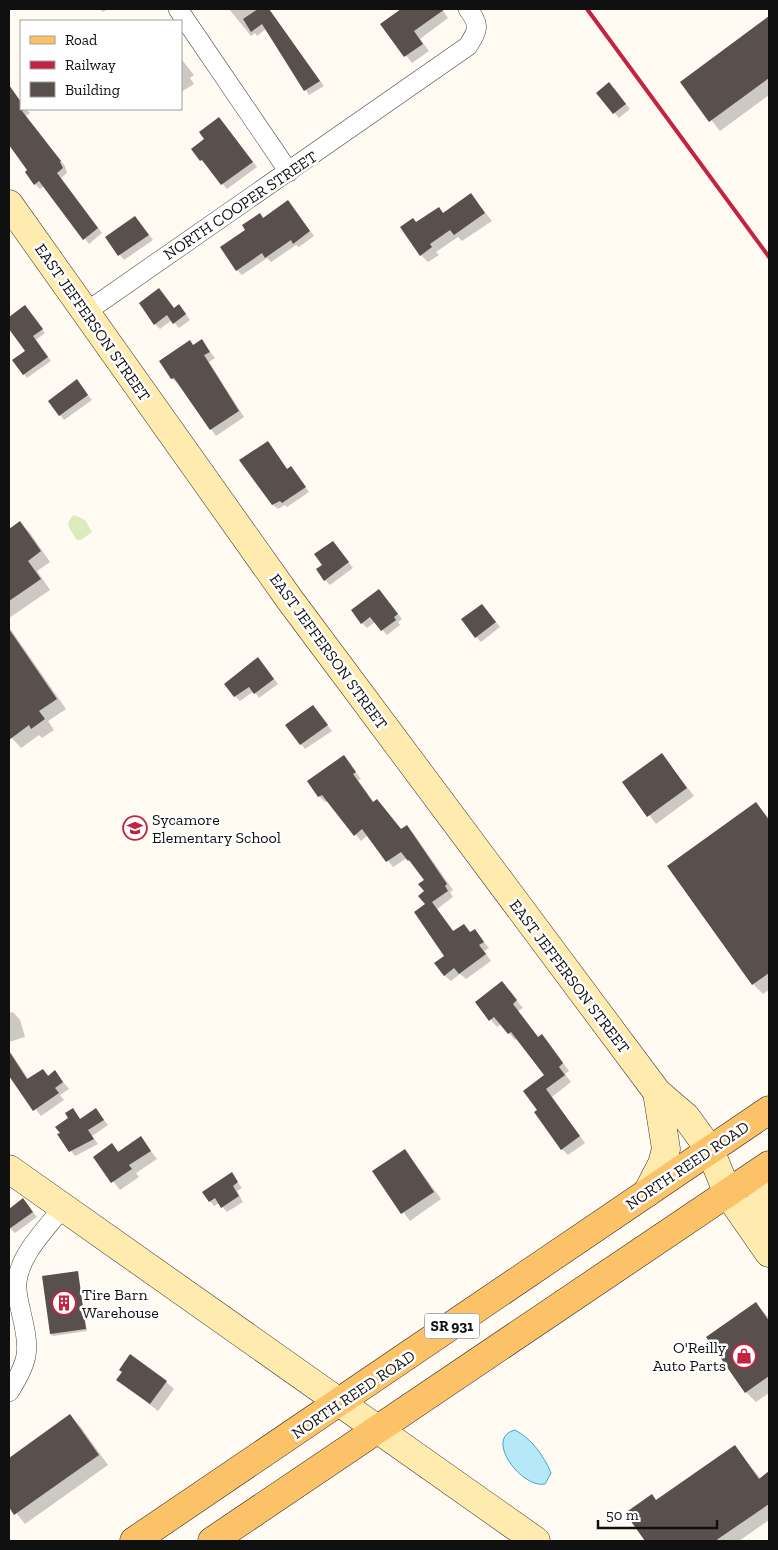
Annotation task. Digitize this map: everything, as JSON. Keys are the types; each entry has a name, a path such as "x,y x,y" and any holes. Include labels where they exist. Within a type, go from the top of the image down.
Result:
{"main road":[{"name":"NORTH REED ROAD","path":"134,1541 769,1110"},
{"name":"SR 931","path":"212,1541 769,1165"}],"street":[{"path":"178,9 289,172"},
{"name":"NORTH COOPER STREET","path":"86,312 468,46 478,31 477,21 468,9"},
{"name":"EAST JEFFERSON STREET","path":"11,213 86,312 290,600 657,1092 686,1117 710,1150 728,1194 769,1251"},
{"name":"EAST JEFFERSON STREET","path":"646,1193 662,1164 666,1149 657,1092"},
{"path":"9,1169 536,1541"},
{"name":"EAST JEFFERSON STREET","path":"769,1173 761,1193 760,1208 763,1231 769,1251"},
{"path":"9,1392 23,1370 27,1356 28,1340 17,1296 17,1281 21,1266 33,1246 63,1207"}],"green space":[{"path":"74,515 85,520 92,532 81,540 77,540 69,527 69,521"}],"water":[{"path":"515,1430 537,1448 545,1460 551,1473 545,1484 526,1479 509,1462 504,1452 503,1443 506,1435"}],"building":[{"path":"258,9 269,9 320,81 304,91 262,24 251,32 243,19"},
{"path":"401,9 445,9 414,31 423,44 404,57 380,24"},
{"path":"769,16 769,78 709,122 680,82"},
{"path":"609,82 626,104 613,114 596,93"},
{"path":"9,85 20,101 20,110 24,110 22,111 61,161 63,168 57,173 98,228 83,240 39,181 34,185 25,172 27,170 9,145"},
{"path":"219,117 253,162 221,185 191,149 204,139 199,132"},
{"path":"471,193 485,213 454,235 450,230 430,244 432,247 420,256 400,227 413,218 416,222 439,207 443,213"},
{"path":"288,200 310,231 293,244 291,240 265,258 262,253 236,271 220,247 245,230 242,225 260,213 263,218"},
{"path":"135,216 149,235 118,256 105,237"},
{"path":"159,288 174,308 179,304 186,314 173,324 167,315 154,325 139,303"},
{"path":"25,305 43,329 33,336 48,357 23,375 12,360 25,351 9,329 9,317"},
{"path":"202,339 210,352 204,355 239,411 210,430 174,378 171,379 159,361 190,340 193,345"},
{"path":"77,379 88,395 59,416 48,401"},
{"path":"268,441 287,469 291,466 306,487 282,503 280,501 272,505 239,460"},
{"path":"20,521 41,551 28,561 41,579 9,601 9,529"},
{"path":"333,541 349,562 324,581 316,569 322,565 314,554"},
{"path":"379,589 398,614 394,617 396,620 381,631 370,617 361,624 351,610"},
{"path":"482,604 496,622 475,638 461,619"},
{"path":"9,629 57,699 39,711 45,719 31,729 29,725 9,740"},
{"path":"258,657 274,679 254,694 249,687 234,697 224,684"},
{"path":"313,705 328,725 300,745 285,725"},
{"path":"662,753 687,788 647,817 622,782"},
{"path":"344,755 356,772 353,774 373,802 377,799 401,829 407,825 447,884 445,886 448,891 432,902 453,931 464,924 470,932 475,929 484,942 479,945 486,954 459,974 454,968 444,976 434,963 444,956 414,912 425,904 418,896 424,891 418,884 424,880 409,860 401,852 386,862 362,829 354,836 322,795 318,797 307,781"},
{"path":"756,802 769,820 769,973 752,985 667,866"},
{"path":"502,981 517,1000 513,1004 538,1037 542,1034 563,1063 559,1067 565,1075 546,1089 580,1136 561,1150 534,1112 537,1110 523,1091 544,1075 511,1032 508,1034 494,1017 489,1021 475,1002"},
{"path":"9,1051 27,1079 43,1069 48,1076 55,1070 63,1082 55,1088 59,1093 33,1111 9,1076"},
{"path":"73,1108 80,1119 96,1108 104,1120 88,1130 94,1139 69,1152 57,1134 60,1133 55,1127 68,1118 65,1113"},
{"path":"141,1136 151,1151 129,1165 132,1169 111,1183 93,1157 112,1143 118,1152"},
{"path":"405,1149 434,1192 401,1214 372,1171"},
{"path":"232,1172 238,1182 233,1186 239,1196 221,1208 215,1198 209,1202 202,1192"},
{"path":"23,1198 33,1212 9,1229 9,1209"},
{"name":"Tire Barn Warehouse","path":"78,1271 86,1329 50,1334 42,1276"},
{"name":"O'Reilly Auto Parts","path":"756,1302 769,1321 769,1376 745,1393 706,1337"},
{"path":"130,1354 167,1381 150,1404 116,1380 122,1372 119,1370"},
{"path":"70,1414 99,1455 14,1515 9,1507 9,1458"},
{"path":"735,1445 759,1479 769,1471 769,1504 715,1541 645,1541 625,1513 652,1494 656,1500"}],"railway":[{"path":"587,9 769,257"}],"place":[{"name":"Sycamore Elementary School","path":"135,828"},
{"name":"Tire Barn Warehouse","path":"64,1303"},
{"name":"O'Reilly Auto Parts","path":"744,1356"}]}
